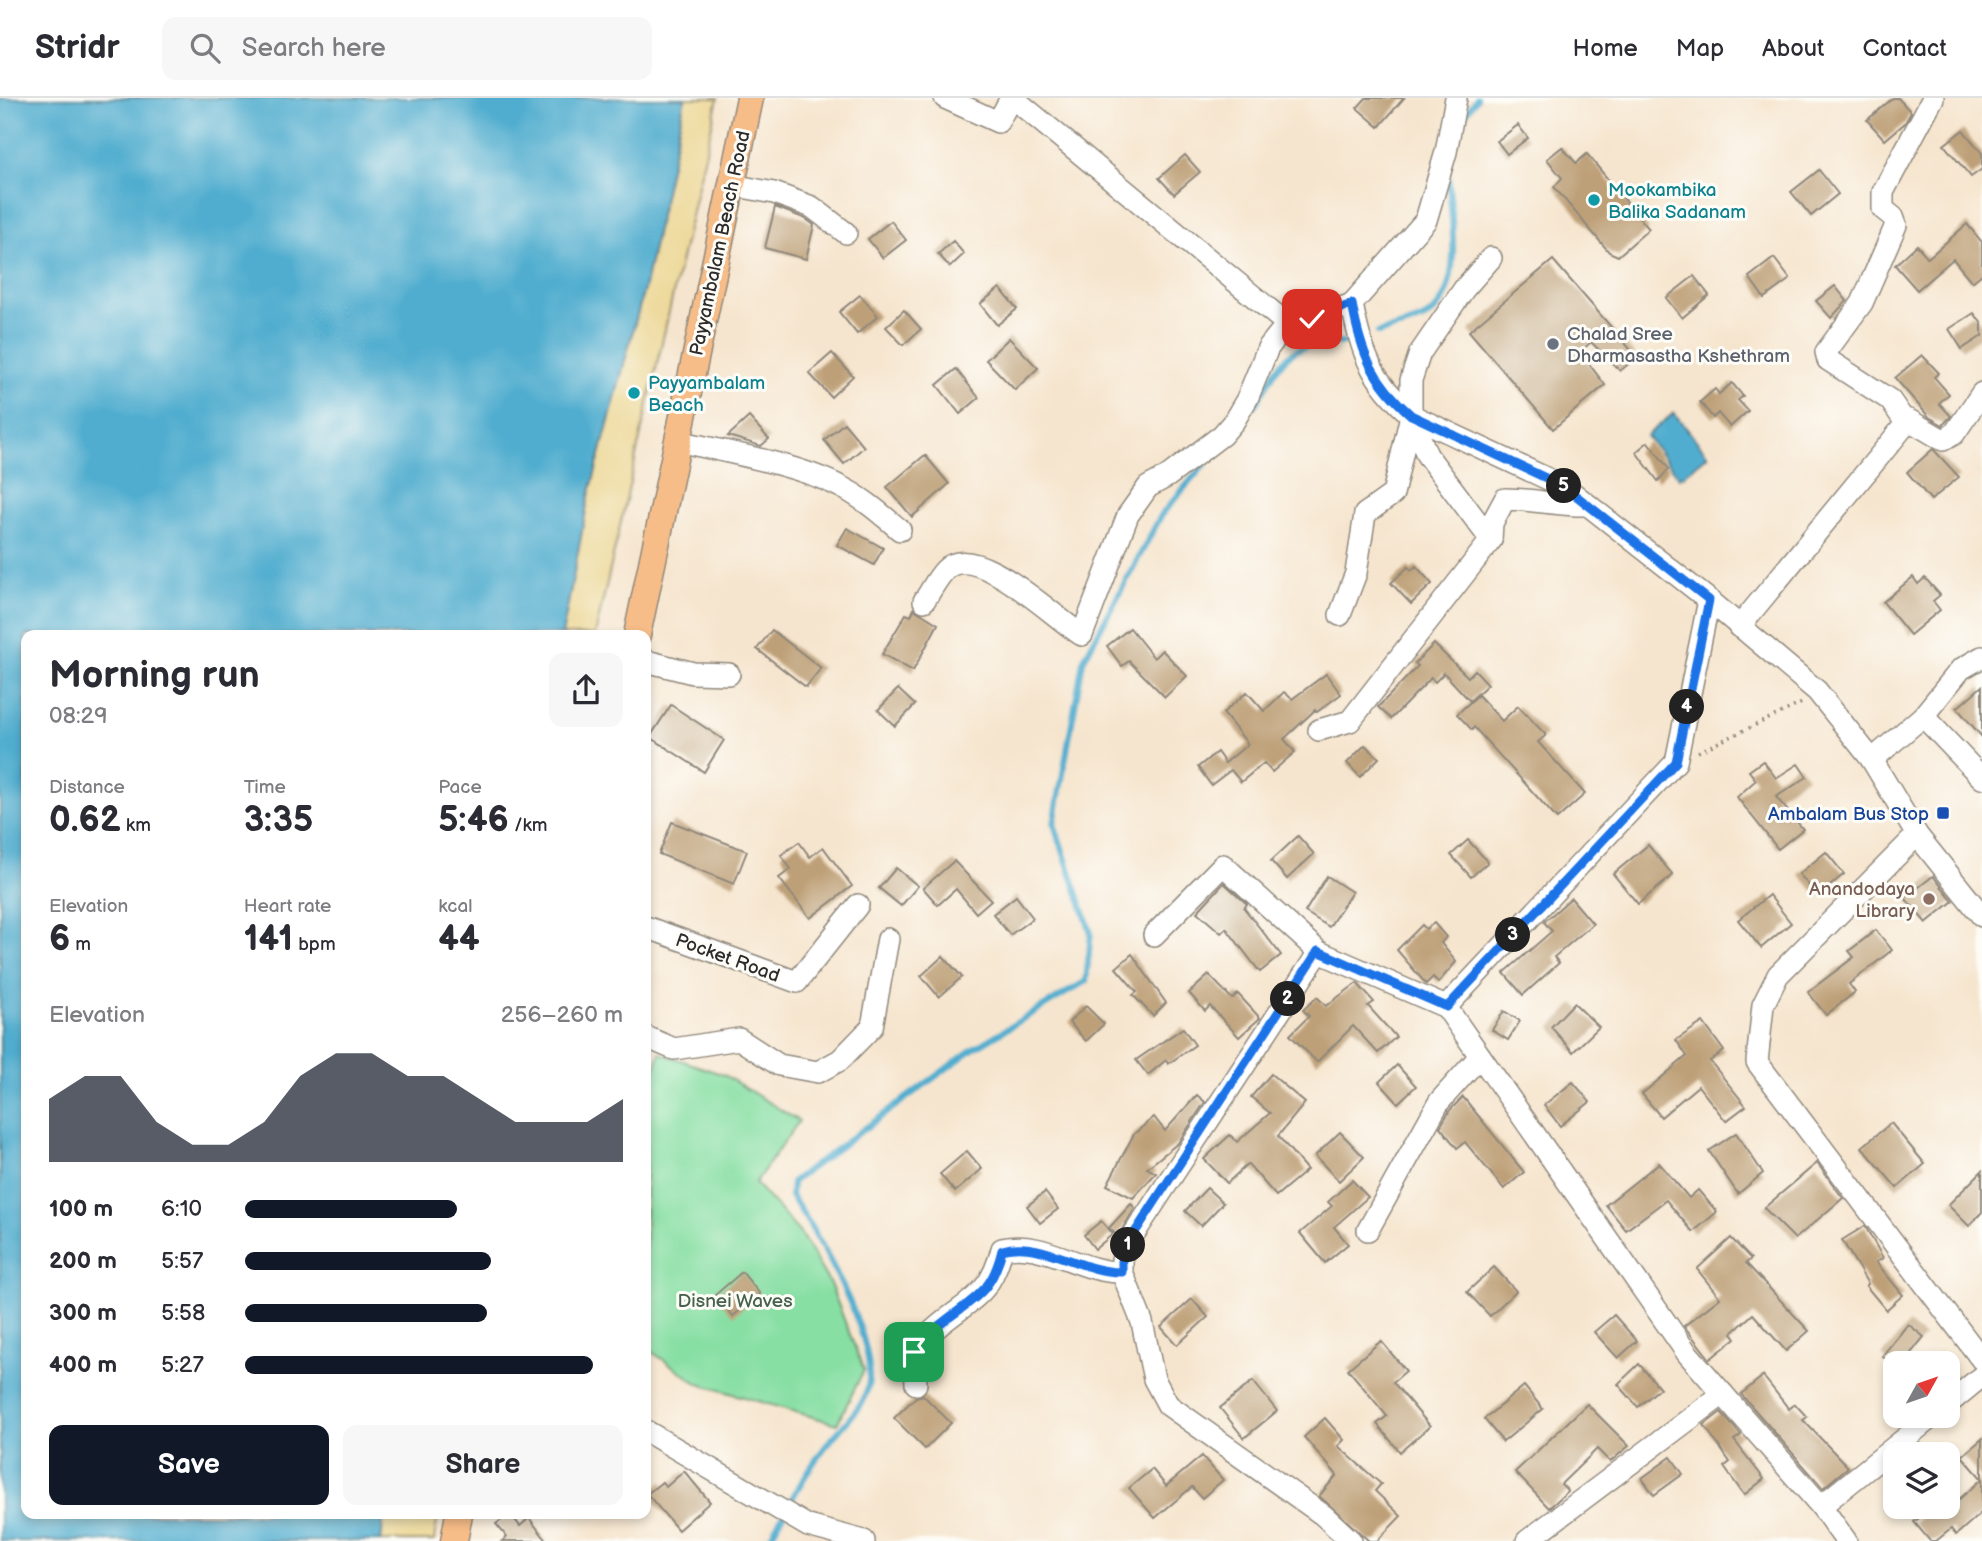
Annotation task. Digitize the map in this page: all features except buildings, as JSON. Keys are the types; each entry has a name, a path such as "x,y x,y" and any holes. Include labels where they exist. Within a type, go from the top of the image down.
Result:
{"main road":[{"name":"Payyambalam Beach Road","path":"638,630 750,98"},
{"path":"454,1541 457,1519"}],"street":[{"path":"945,98 998,122 1012,98 1287,324"},
{"path":"924,601 946,568 960,562 980,566 1034,597 1083,635 1128,515 1148,487 1168,476 1222,435 1234,421 1247,399 1268,348 1287,324 1312,319 1352,304 1426,220 1446,152 1456,98"},
{"path":"1906,423 1890,400 1841,365 1828,360 1826,352 1862,303 1896,225 1893,217 1883,209 1883,192 1933,98"},
{"path":"732,185 774,193 812,206 846,233"},
{"path":"1340,615 1356,573 1365,514 1393,494 1411,415 1411,380 1420,353 1464,289 1491,258"},
{"path":"1352,304 1360,346 1371,369 1391,397 1411,415 1565,487 1709,600 1817,691 1871,761 1917,835 1982,916"},
{"path":"1739,627 1909,420 1942,440 1954,434 1982,393"},
{"path":"1411,415 1427,455 1491,540"},
{"path":"678,441 808,474 838,485 863,499 900,530"},
{"path":"1318,730 1350,721 1491,540 1492,523 1505,499 1528,499 1556,506 1588,505"},
{"path":"1447,1007 1676,762 1709,600"},
{"path":"1871,761 1923,716 1961,669 1982,657"},
{"path":"651,662 693,673 729,674"},
{"path":"1923,716 1982,778"},
{"path":"1917,835 1778,975 1763,1005 1757,1062 1982,1360"},
{"path":"1154,935 1223,865 1318,951 1447,1007 1688,1353 1821,1506 1846,1541"},
{"name":"Pocket Road","path":"651,929 797,982 858,905"},
{"path":"651,1039 674,1049 739,1040 779,1065 818,1072 840,1060 872,1027 888,939"},
{"path":"1318,951 1130,1240 1122,1260 1122,1272 1142,1322 1154,1379 1168,1405 1323,1515 1352,1541"},
{"path":"1368,1230 1439,1102 1480,1056"},
{"path":"916,1384 914,1352 936,1328 967,1308 992,1281 1002,1250 1018,1245 1102,1272 1122,1272"},
{"path":"1960,1394 1982,1376"},
{"path":"1527,1541 1723,1394"},
{"path":"1821,1506 1918,1428"},
{"path":"651,1434 808,1526 864,1541"}],"path":[{"path":"1676,762 1802,703 1831,708"}],"green space":[{"name":"Disnei Waves","path":"660,1053 724,1075 799,1121 755,1183 800,1233 830,1284 864,1370 837,1424 699,1384 651,1351 651,1079"}],"sand":[{"name":"Payyambalam Beach","path":"685,98 718,98 596,630 563,630 588,500 645,286"},
{"path":"383,1519 437,1519 434,1541 381,1541"}],"water":[{"path":"0,98 685,98 645,285 588,500 563,630 21,630 21,1519 383,1519 381,1541 0,1541"},
{"path":"1674,413 1708,455 1680,478 1646,436"}],"waterway":[{"path":"1460,122 1477,98"},
{"path":"1378,333 1421,320 1433,312 1443,299 1449,284 1453,247 1448,175"},
{"path":"1255,405 1280,365 1298,349 1310,345 1345,343"},
{"path":"768,1541 813,1464 863,1399 869,1370 856,1319 830,1262 791,1196 792,1182 973,1049 1086,981 1091,933 1054,824 1083,661 1162,514 1216,451"}],"place":[{"name":"Mookambika Balika Sadanam","path":"1594,200"},
{"name":"Chalad Sree Dharmasastha Kshethram","path":"1553,344"},
{"name":"Payyambalam Beach","path":"634,393"},
{"name":"Ambalam Bus Stop","path":"1943,813"},
{"name":"Anandodaya Library","path":"1929,899"}],"route":[{"path":"914,1352 936,1328 967,1308 992,1281 1002,1250 1018,1245 1102,1272 1122,1272 1122,1260 1130,1240 1190,1152 1318,951 1447,1007 1676,762 1709,600 1565,487 1411,415 1391,397 1371,369 1360,346 1352,304 1312,319"}]}
